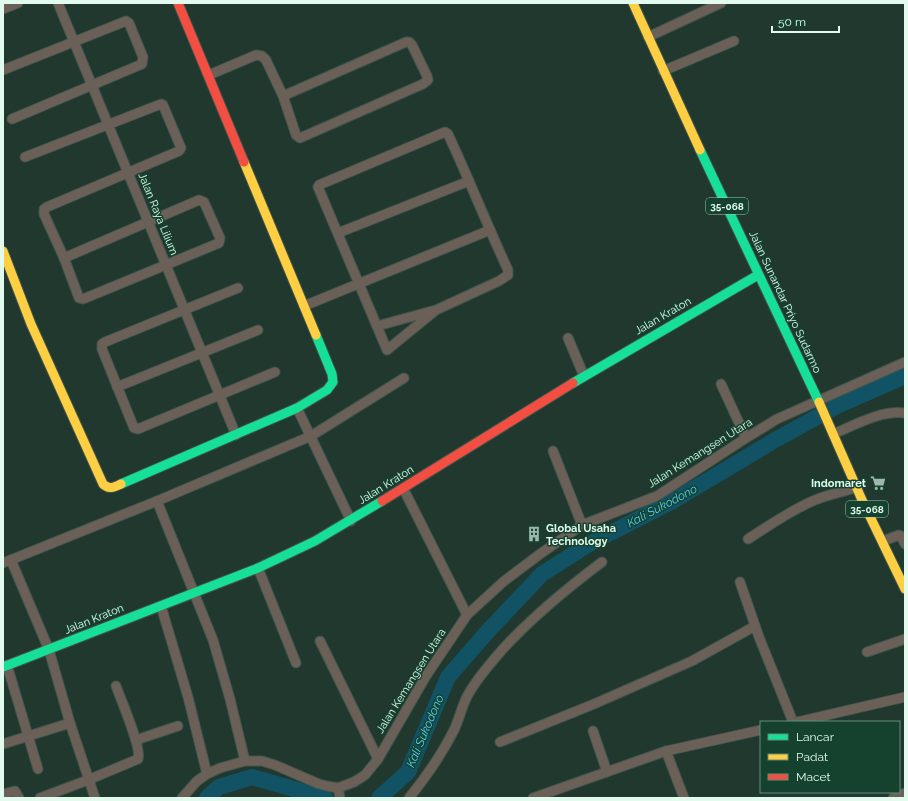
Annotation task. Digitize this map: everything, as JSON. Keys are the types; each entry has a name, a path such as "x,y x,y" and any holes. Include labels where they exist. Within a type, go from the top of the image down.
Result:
{"street":[{"path":"3,9 18,3"},
{"name":"Jalan Raya Lilium","path":"58,3 236,435"},
{"path":"3,251 32,324 105,487 111,488 297,408 327,390 333,382 332,374 178,3"},
{"name":"Jalan Sunandar Priyo Sudarmo","path":"633,3 663,71 905,589"},
{"path":"648,37 721,3"},
{"path":"3,70 126,21 129,23 144,57 142,64 12,119"},
{"path":"663,71 734,41"},
{"path":"208,75 256,55 262,56 266,60 283,96 296,135 300,138 423,84 428,80 412,45 409,42 406,42 283,96"},
{"path":"25,157 161,104 163,105 181,148 179,151 44,209 44,214 64,258 79,298 83,299 219,243 220,238 204,202 199,200 64,258"},
{"path":"377,326 436,310 507,277 508,270 470,181 448,134 445,132 319,186 318,189 358,283 377,326 388,350 436,310"},
{"path":"338,233 470,181"},
{"path":"304,306 490,230"},
{"name":"Jalan Kraton","path":"5,666 258,568 315,541 351,521 584,376 758,275"},
{"path":"238,288 102,344 102,349 134,428 136,429 275,372"},
{"path":"117,387 258,330"},
{"path":"568,338 584,376"},
{"name":"Jalan Kemangsen Utara","path":"182,798 196,781 207,774 220,768 245,761 262,761 275,765 339,793 365,775 378,759 426,676 467,615 503,582 582,525 658,496 777,419 820,405 848,386 905,362"},
{"path":"95,798 70,723 49,650 7,562 311,436 404,378"},
{"path":"721,384 746,438"},
{"path":"297,408 351,521"},
{"path":"832,431 893,412 905,413"},
{"path":"553,452 582,525"},
{"path":"403,488 467,615"},
{"path":"748,539 799,507 817,499 857,488"},
{"path":"157,501 195,592 213,640 230,699 245,761"},
{"path":"882,541 898,535 902,537 905,544"},
{"path":"409,798 424,779 450,737 468,694 486,668 517,634 568,587 602,562"},
{"path":"258,568 296,663"},
{"path":"740,582 755,626 793,721"},
{"path":"161,606 188,696 207,774"},
{"path":"500,742 594,704 692,661 755,626"},
{"path":"867,652 905,639"},
{"path":"320,641 378,759"},
{"path":"5,666 38,769"},
{"path":"40,798 138,759 139,755 136,740 116,686"},
{"path":"802,721 905,698"},
{"path":"3,744 70,723"},
{"path":"136,740 178,726"},
{"path":"533,798 666,751 760,730"},
{"path":"594,731 607,772"},
{"path":"666,751 684,798"},
{"path":"3,794 15,791 19,798"},
{"path":"893,798 905,792"}],"waterway":[{"name":"Kali Sukodono","path":"379,798 408,772 448,677 488,631 542,574 589,544 673,501 775,440 837,406 905,376"},
{"name":"Kali Sukodono","path":"207,798 219,787 252,777 325,798"}],"traffic: fast":[{"path":"700,150 819,402"},
{"path":"573,383 758,275"},
{"path":"121,484 297,408 327,390 333,382 332,374 316,335"},
{"path":"3,667 258,568 315,541 382,501"}],"traffic: slow":[{"path":"633,3 700,150"},
{"path":"244,162 316,335"},
{"path":"3,251 31,324 103,484 109,487 114,487 121,484"},
{"path":"819,402 862,500 905,589"}],"traffic: jam":[{"path":"178,3 244,162"},
{"path":"382,501 573,383"}],"place":[{"name":"Indomaret","path":"878,483"},
{"name":"Global Usaha Technology","path":"534,534"}]}
